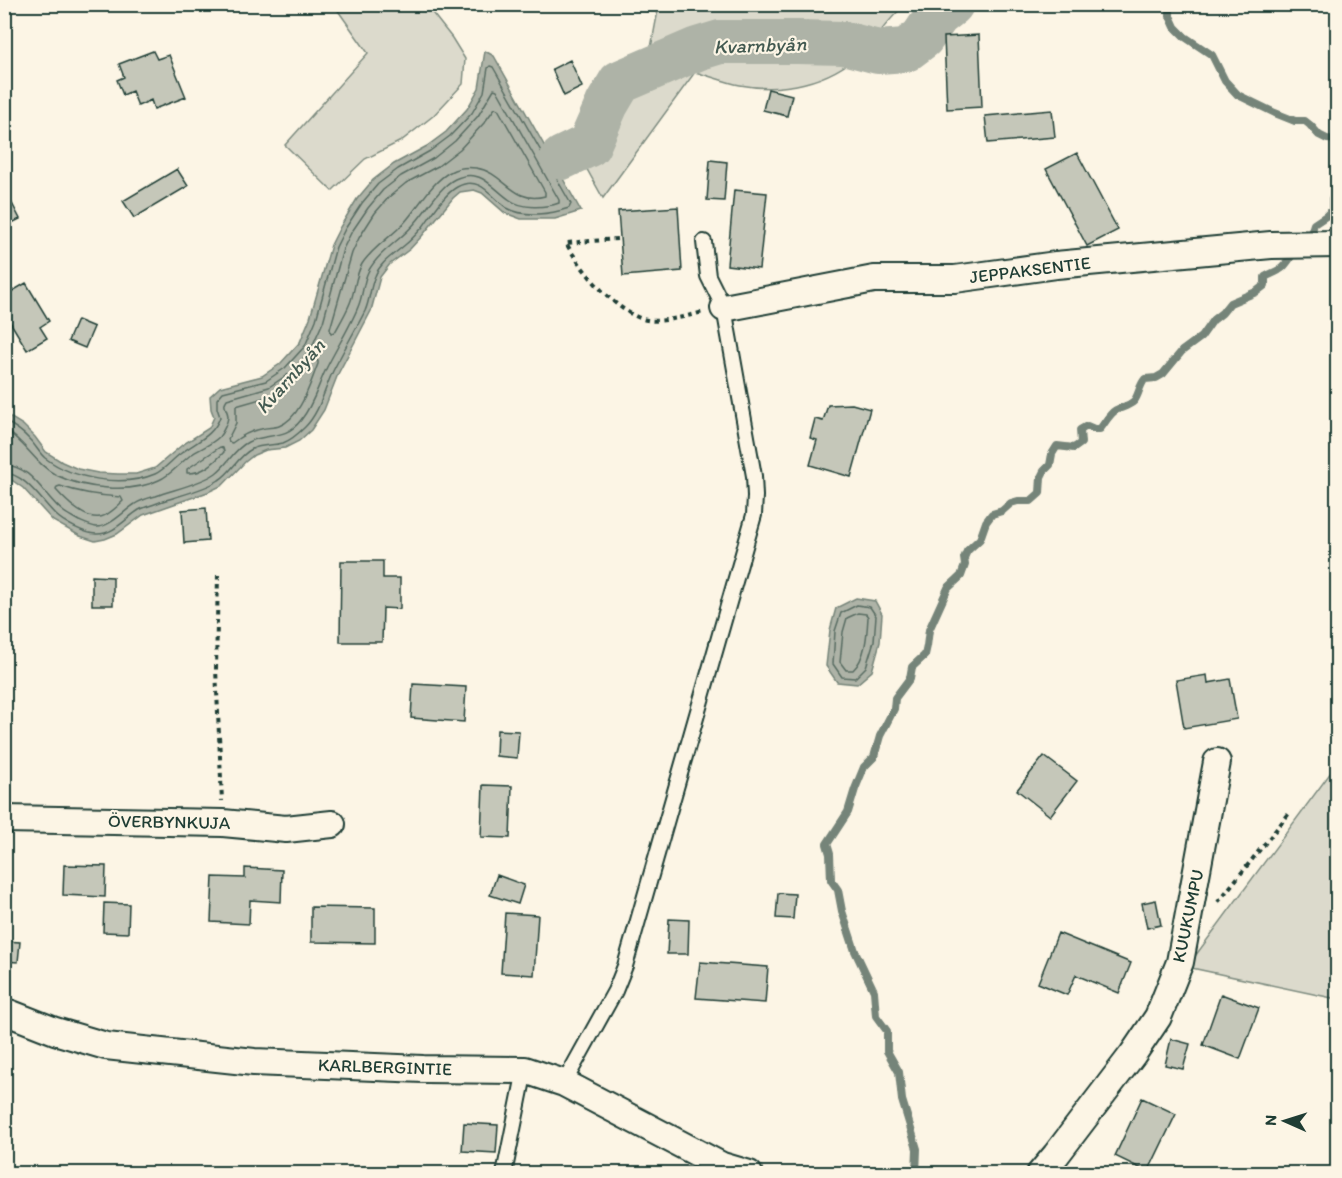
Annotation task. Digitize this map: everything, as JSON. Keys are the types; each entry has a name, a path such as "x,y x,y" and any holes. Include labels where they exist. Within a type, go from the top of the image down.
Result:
{"street":[{"name":"JEPPAKSENTIE","path":"724,308 874,279 955,279 1080,262 1271,245 1338,244"},
{"name":"KUUKUMPU","path":"1040,1173 1133,1054 1158,1017 1180,962 1217,762"},
{"name":"ÖVERBYNKUJA","path":"4,819 223,822 286,829 332,824"},
{"name":"KARLBERGINTIE","path":"4,1011 55,1031 106,1046 254,1062 423,1069 525,1070 564,1083 722,1166 749,1173"}],"lane":[{"path":"564,1083 615,991 625,966 754,515 754,476 724,308 708,276 704,242"},
{"path":"504,1173 525,1070"}],"path":[{"path":"617,239 566,243 590,277 609,297 631,313 646,320 657,320 724,308"},
{"path":"218,575 216,669 223,822"},
{"path":"1212,909 1291,811"}],"shaded area":[{"path":"659,4 905,5 861,53 834,72 820,78 772,88 734,84 695,72 603,198 574,146 601,98 651,48"},
{"path":"334,5 426,5 465,59 463,84 433,116 401,141 365,159 332,191 285,145 368,53"},
{"path":"1337,764 1337,999 1187,967"}],"water":[{"path":"485,51 494,56 581,211 555,219 521,219 505,213 482,193 474,190 460,192 410,249 390,264 380,277 371,311 338,374 324,410 311,430 299,441 285,448 266,450 254,455 223,485 208,492 143,515 117,534 95,541 80,536 53,521 23,488 5,479 5,414 23,425 46,452 78,469 98,473 136,474 155,468 182,445 209,428 214,417 210,396 220,387 262,376 280,364 300,342 310,318 331,245 357,199 373,180 394,164 427,146 446,132 467,109 479,88"},
{"path":"856,598 875,601 882,614 880,642 872,671 857,684 837,682 826,666 830,630 836,608"}],"building":[{"path":"623,4 648,4 646,11"},
{"path":"979,35 982,107 947,109 944,37"},
{"path":"153,51 157,59 169,55 186,97 154,109 151,100 138,106 132,91 123,95 117,80 124,77 119,64"},
{"path":"570,60 582,87 564,96 552,69"},
{"path":"768,89 792,95 787,116 763,110"},
{"path":"1052,110 1055,137 988,143 985,116"},
{"path":"1077,153 1118,230 1087,246 1046,169"},
{"path":"710,160 727,162 724,201 707,200"},
{"path":"177,169 188,186 134,218 123,201"},
{"path":"4,188 20,219 4,227"},
{"path":"734,190 767,193 759,269 727,265"},
{"path":"678,207 682,271 623,276 618,211"},
{"path":"26,283 49,321 40,327 47,338 27,350 4,312 4,296"},
{"path":"77,320 94,327 85,348 68,341"},
{"path":"852,404 870,409 851,477 810,465 817,440 810,438 815,419 823,421 828,405"},
{"path":"206,508 208,541 184,543 182,510"},
{"path":"341,561 383,561 383,578 400,578 400,609 383,608 382,642 340,642"},
{"path":"92,576 113,577 113,605 92,605"},
{"path":"1207,675 1208,683 1230,679 1237,719 1184,728 1176,680"},
{"path":"413,684 466,687 464,722 411,718"},
{"path":"497,730 519,731 517,758 496,756"},
{"path":"1044,756 1077,781 1050,816 1017,790"},
{"path":"483,785 512,786 510,838 481,837"},
{"path":"64,865 106,866 105,897 63,895"},
{"path":"245,868 282,870 281,902 250,900 249,924 211,922 213,877 245,878"},
{"path":"497,875 524,885 518,904 490,895"},
{"path":"778,893 795,894 793,919 776,918"},
{"path":"1156,900 1161,925 1147,928 1142,903"},
{"path":"104,903 129,904 128,933 103,932"},
{"path":"311,907 375,908 375,943 311,942"},
{"path":"505,913 538,915 534,975 501,973"},
{"path":"669,919 689,920 688,954 667,954"},
{"path":"1058,933 1131,963 1119,993 1076,975 1067,995 1038,983"},
{"path":"4,941 20,942 18,962 4,961"},
{"path":"700,962 768,967 765,1003 696,998"},
{"path":"1221,994 1259,1008 1240,1059 1203,1045"},
{"path":"1171,1039 1190,1044 1183,1069 1165,1065"},
{"path":"1142,1098 1176,1114 1148,1172 1115,1156"},
{"path":"464,1123 498,1125 496,1153 462,1151"},
{"path":"363,1168 402,1174 362,1174"}],"waterway":[{"name":"Kvarnbyån","path":"562,158 589,145 607,104 620,82 697,49 720,42 797,42 844,43 878,52 906,50 922,38 937,16 952,4"},
{"path":"1170,4 1170,16 1175,27 1185,37 1212,55 1225,81 1238,95 1295,121 1305,121 1319,135 1327,139 1338,140"},
{"path":"1310,237 1314,224 1332,210 1332,199 1338,191"},
{"path":"916,1174 917,1149 902,1100 899,1072 887,1051 887,1031 876,1016 874,991 855,951 838,890 831,880 830,854 827,844 848,812 864,767 874,757 880,736 894,709 895,698 910,678 912,667 925,655 929,630 948,588 961,576 967,551 980,539 986,522 992,514 1002,511 1011,503 1031,501 1040,493 1041,477 1050,465 1052,454 1057,446 1074,448 1081,443 1080,430 1087,426 1100,429 1116,410 1134,401 1145,379 1156,378 1163,374 1182,351 1201,337 1213,320 1230,303 1256,292 1265,285 1265,277 1283,267 1292,255"}]}
